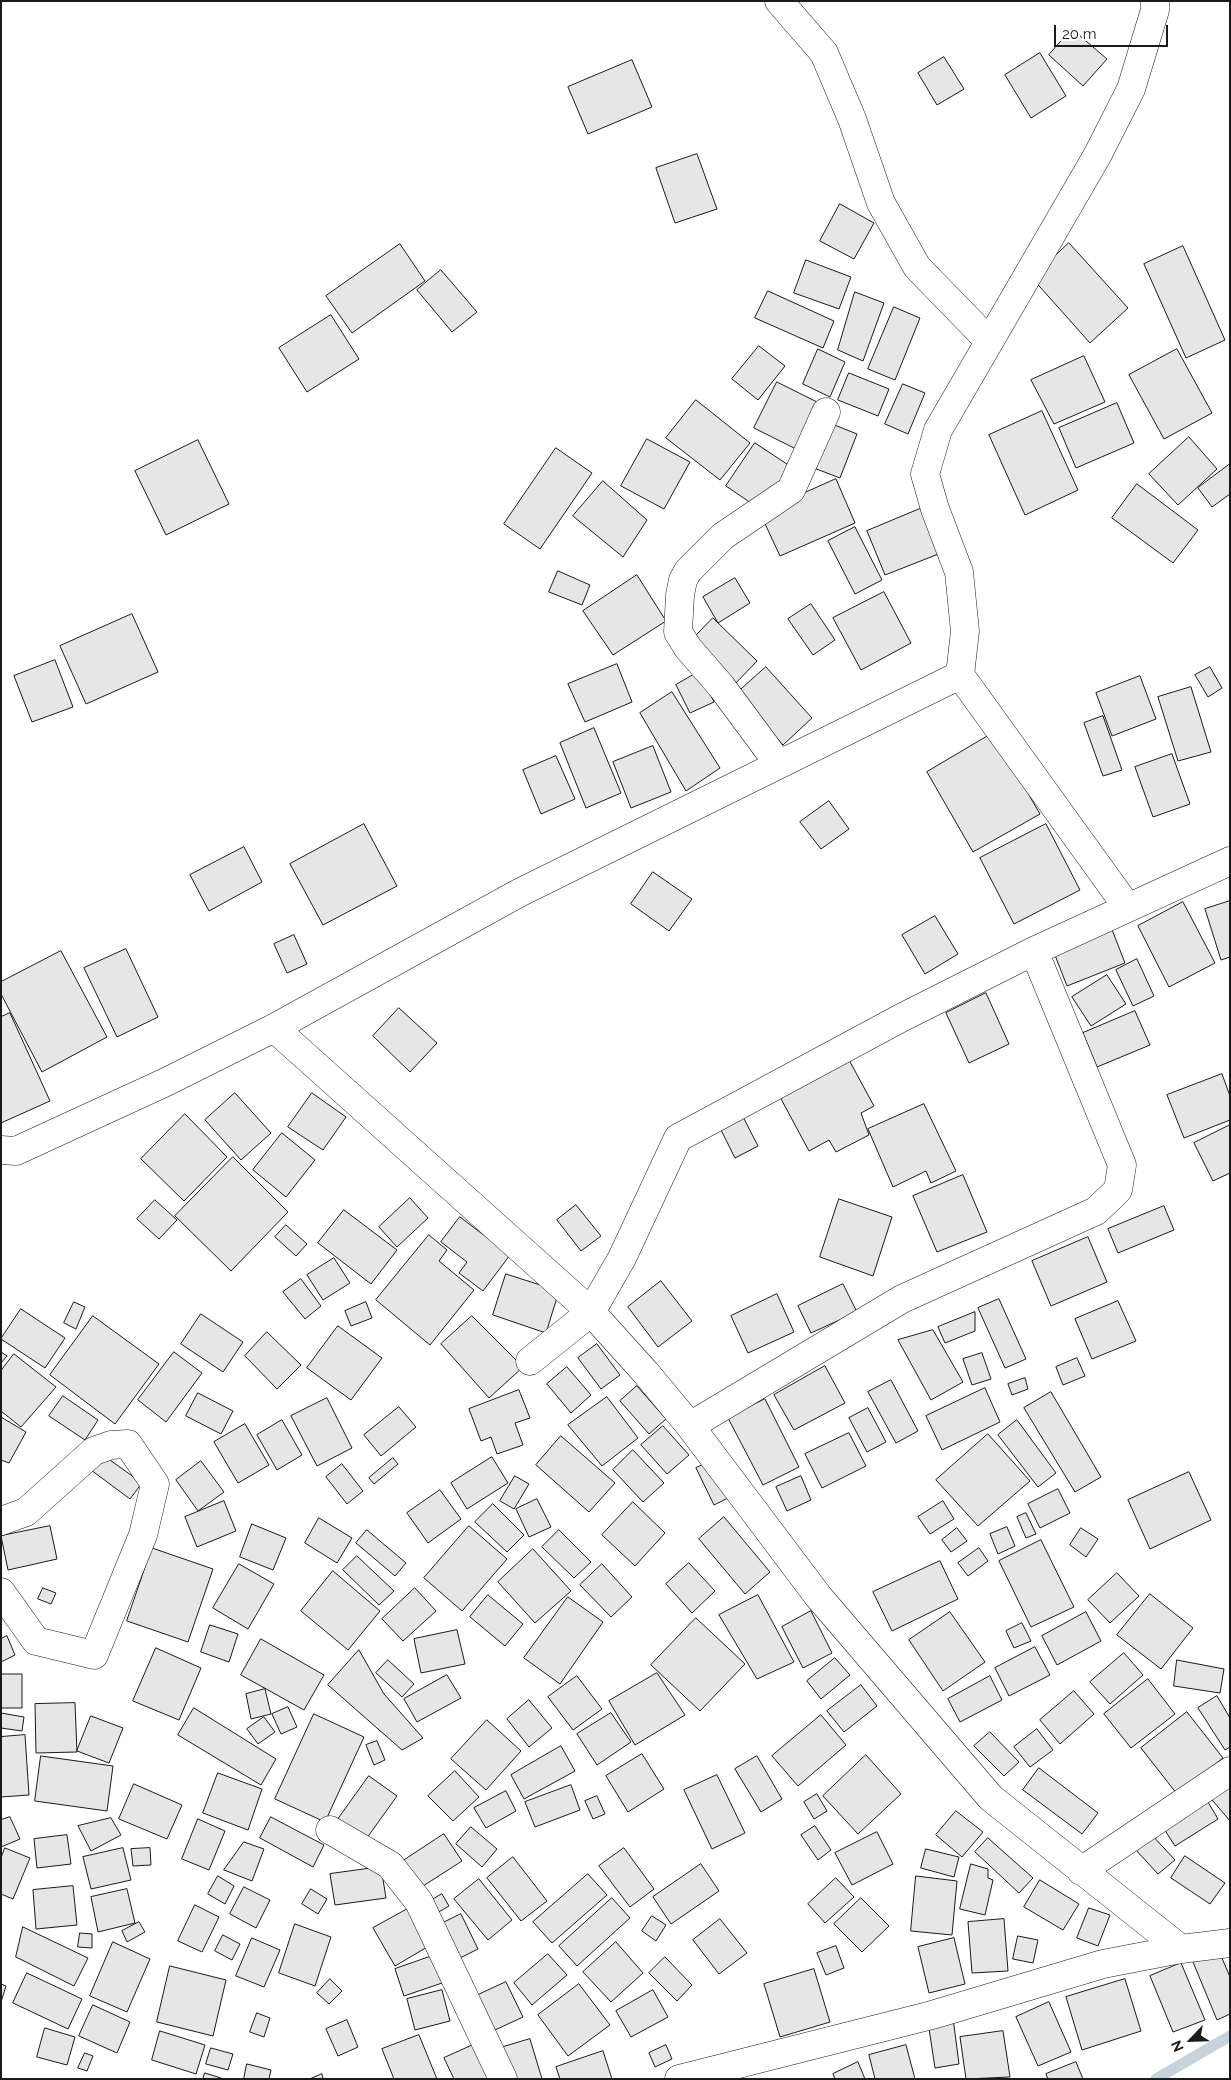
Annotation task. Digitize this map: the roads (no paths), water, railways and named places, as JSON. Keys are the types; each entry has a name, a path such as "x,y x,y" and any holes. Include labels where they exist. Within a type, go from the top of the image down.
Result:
{"street":[{"path":"779,1 824,52 852,119 881,203 917,267 988,340"},
{"path":"1128,908 960,675 965,631 959,572 925,474 938,430 988,340 1097,156 1131,89 1156,1"},
{"path":"778,763 721,686 688,648 678,632 682,580 688,571 723,536 791,490 826,412"},
{"path":"1,1150 16,1151 166,1082 274,1028 519,893 778,763 960,675"},
{"path":"530,1361 591,1312 622,1258 678,1138 901,1018 1034,951 1230,861"},
{"path":"690,1426 902,1300 1096,1211 1118,1190 1122,1165 1034,951"},
{"path":"274,1028 591,1312 646,1373 690,1426 818,1596 991,1798 1181,1949"},
{"path":"1,1521 26,1512 94,1451 111,1445 128,1444 154,1484 143,1535 94,1655 36,1641 1,1592"},
{"path":"1081,1871 1230,1771"},
{"path":"330,1830 390,1865 419,1902 503,2079"},
{"path":"679,2079 932,2014 1103,1964 1181,1949 1230,1943"}],"waterway":[{"path":"1156,2079 1230,2036"}]}
